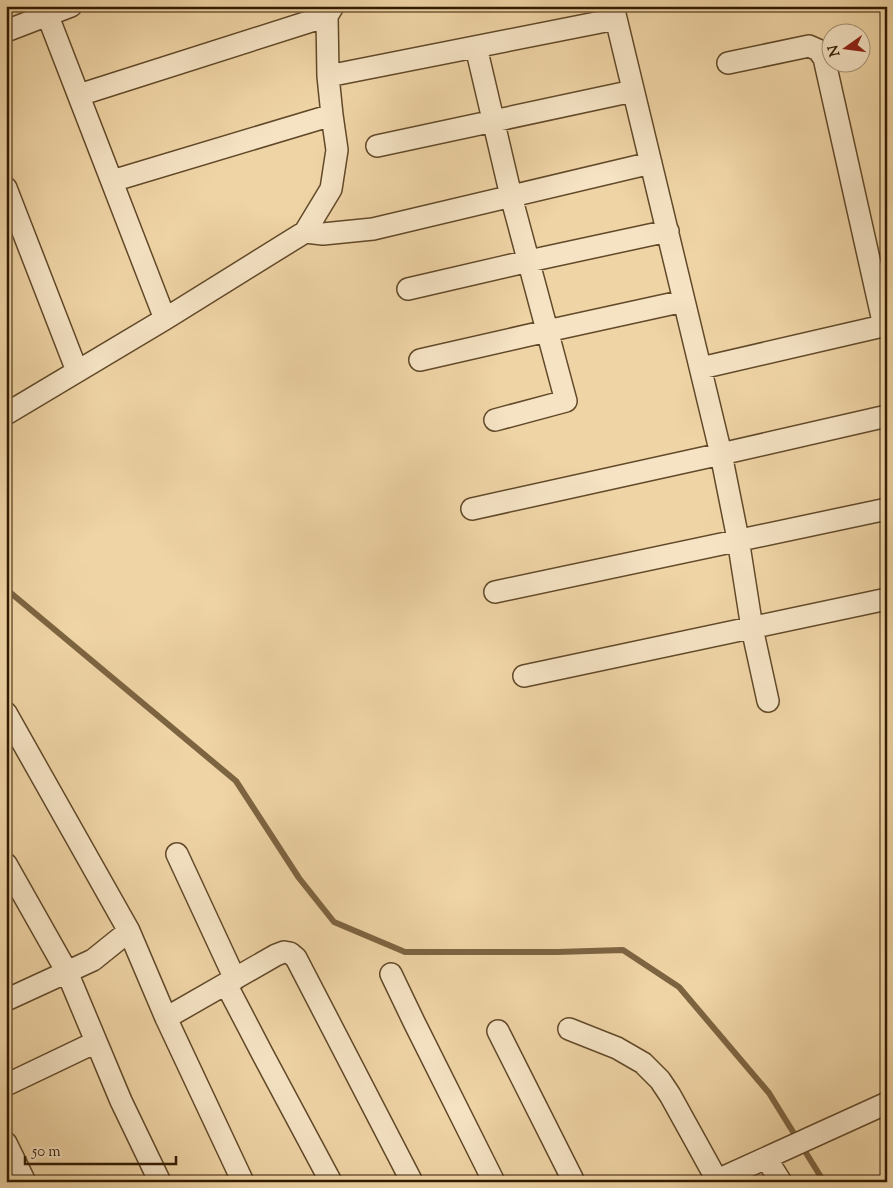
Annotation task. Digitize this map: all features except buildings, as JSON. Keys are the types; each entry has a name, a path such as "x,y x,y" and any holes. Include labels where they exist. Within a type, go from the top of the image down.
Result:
{"street":[{"path":"6,31 46,10 71,6"},
{"path":"46,10 165,319"},
{"path":"6,414 165,319 305,232 331,189 338,150 328,76 328,10 79,95"},
{"path":"328,76 476,47 615,13 722,454 752,628 768,701"},
{"path":"701,368 885,326 824,58 818,50 809,46 728,63"},
{"path":"476,47 511,196 566,401 495,420"},
{"path":"377,146 633,91"},
{"path":"112,181 332,115"},
{"path":"305,232 323,234 373,230 651,162"},
{"path":"6,188 76,371"},
{"path":"408,289 668,231"},
{"path":"420,360 684,301"},
{"path":"472,508 887,416"},
{"path":"495,592 887,509"},
{"path":"524,676 887,599"},
{"path":"6,713 129,931 166,1018 243,1182"},
{"path":"177,854 262,1053 331,1182"},
{"path":"6,864 67,972 121,1101 160,1182"},
{"path":"6,1000 93,960 129,931"},
{"path":"166,1018 276,955 284,952 290,953 296,958 412,1182"},
{"path":"391,974 494,1182"},
{"path":"570,1029 617,1048 643,1063 660,1080 670,1095 715,1181 887,1103"},
{"path":"498,1031 574,1182"},
{"path":"6,1085 96,1042"},
{"path":"6,1143 25,1182"},
{"path":"774,1154 781,1182"}],"waterway":[{"path":"6,589 236,781 299,878 334,922 405,952 623,950 679,987 769,1093 824,1182"}]}
